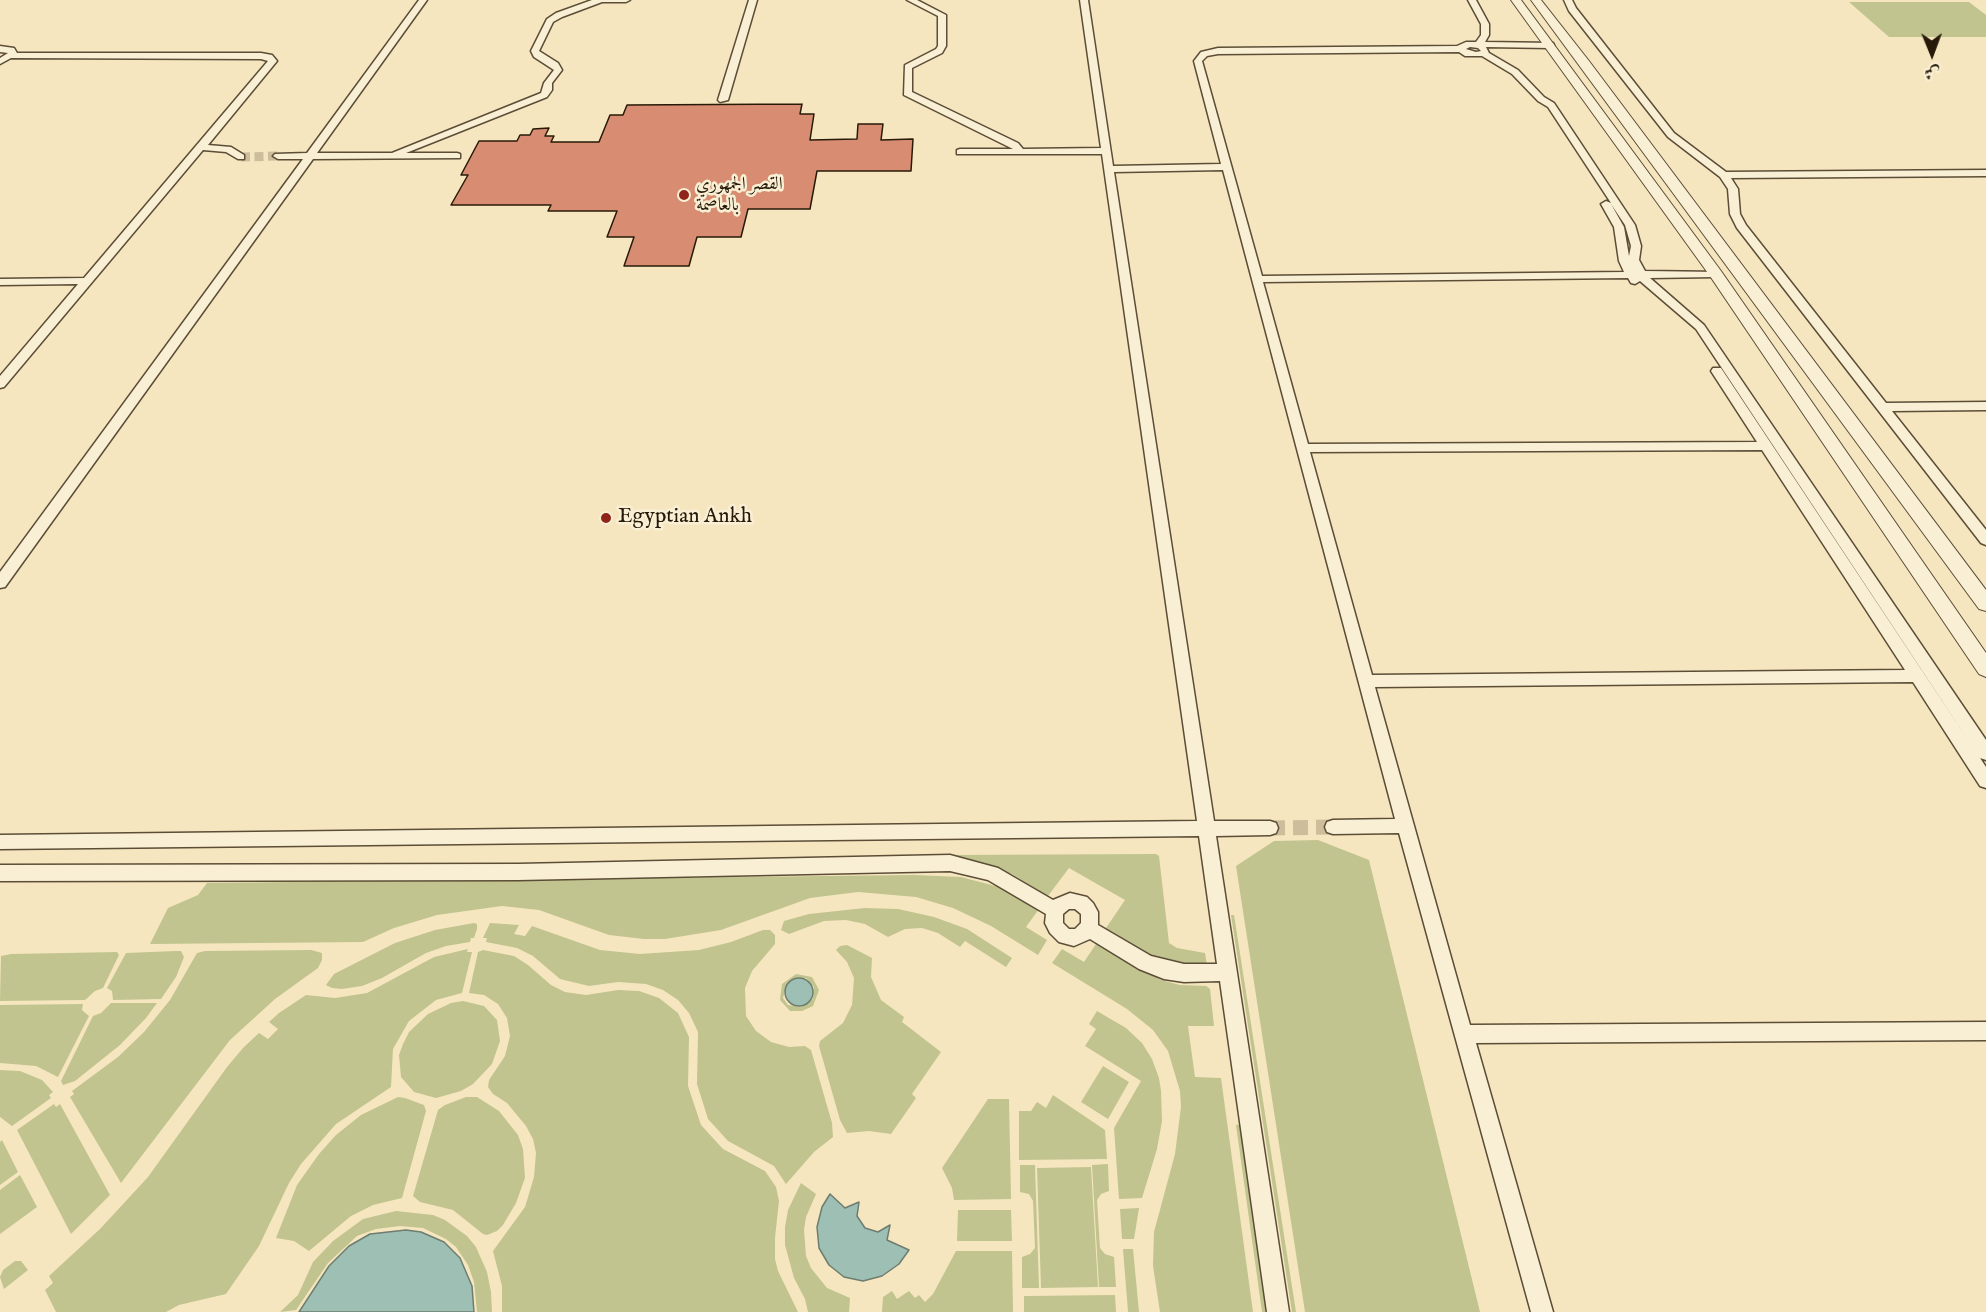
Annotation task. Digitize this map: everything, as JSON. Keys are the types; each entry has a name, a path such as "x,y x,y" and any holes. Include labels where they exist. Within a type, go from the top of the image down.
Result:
{"street":[{"path":"0,583 423,0"},
{"path":"394,156 544,95 548,90 548,83 557,74 558,68 537,55 535,51 550,21 559,15 602,0 626,0"},
{"path":"723,100 753,0"},
{"path":"911,0 942,15 942,46 939,51 908,67 907,93 1015,145 1020,152"},
{"path":"1084,0 1278,1312"},
{"path":"1472,0 1485,24 1482,49"},
{"path":"1516,0 1716,274 1986,669"},
{"path":"1536,0 1986,604"},
{"path":"1568,0 1572,9 1671,135 1727,178 1986,180"},
{"path":"1542,1312 1365,681 1198,62 1201,55 1218,51 1460,49 1465,44 1482,49 1552,49"},
{"path":"0,49 11,50 12,56"},
{"path":"1482,49 1515,72 1541,99 1540,105 1619,227 1623,242 1623,261 1636,275 1690,316 1700,327 1986,753"},
{"path":"0,61 12,56 261,56 271,58 273,61 272,65 0,384"},
{"path":"202,147 228,149 241,157"},
{"path":"1624,148 1648,148"},
{"path":"960,152 1108,151"},
{"path":"278,156 457,156"},
{"path":"1110,169 1226,167"},
{"path":"1727,178 1986,173"},
{"path":"1727,178 1735,214 1741,226 1986,540"},
{"path":"1685,233 1710,233"},
{"path":"1256,279 1716,274"},
{"path":"1636,275 1641,288 1677,316 1689,329 1986,781"},
{"path":"0,282 88,281"},
{"path":"1886,412 1986,406"},
{"path":"1886,412 1986,415"},
{"path":"1302,448 1766,446"},
{"path":"1365,681 1917,676"},
{"path":"1333,827 1405,826"},
{"path":"0,842 1270,828"},
{"path":"0,873 518,872 950,863 992,873 1055,910"},
{"path":"1055,910 1068,902 1084,906 1091,919 1089,929"},
{"path":"1055,910 1054,924 1062,934 1076,936 1089,929"},
{"path":"1089,929 1145,963 1164,970 1184,973 1228,972"},
{"path":"1464,1034 1986,1031"}],"green space":[{"path":"1849,2 1969,2 1986,15 1986,37 1889,37"},
{"path":"1318,840 1369,860 1480,1312 1305,1312 1236,866 1274,841"},
{"path":"1156,854 1159,856 1169,943 1177,948 1205,953 1207,965 1202,967 1164,963 1106,928 1125,900 1069,868 1048,896 1012,874 950,855"},
{"path":"914,875 961,877 1003,888 1039,909 1026,927 1047,940 1038,955 991,926 953,908 916,897 858,892 810,898 721,930 665,939 609,935 539,910 502,906 437,915 394,928 363,942 150,944 168,908 198,895 207,883"},
{"path":"865,908 898,909 934,917 967,929 1012,958 1006,967 965,941 960,947 938,933 922,928 905,929 888,937 865,924 846,920 824,921 789,934 781,930 784,921 809,914"},
{"path":"1231,915 1234,915 1296,1312 1292,1312"},
{"path":"490,923 519,925 514,934 525,936 532,926 600,950 640,954 699,950 731,942 763,930 770,930 775,935 775,944 752,971 745,988 746,1016 756,1031 771,1042 789,1047 805,1046 811,1050 832,1123 833,1137 814,1152 786,1184 774,1166 728,1141 708,1119 697,1084 698,1032 689,1013 678,1000 663,990 646,984 618,982 589,986 560,979 533,956 517,948 486,942 487,938 483,938"},
{"path":"477,924 477,929 470,942 446,946 426,953 382,978 362,986 342,989 326,985 334,974 395,943 435,930"},
{"path":"1096,944 1161,980 1180,985 1206,986 1210,989 1214,1026 1188,1026 1195,1077 1221,1078 1253,1312 1160,1312 1153,1266 1154,1232 1175,1154 1181,1107 1180,1091 1168,1051 1153,1030 1127,1009 1052,963 1062,949 1084,962"},
{"path":"847,945 872,958 871,977 881,1000 904,1017 902,1022 941,1052 912,1094 916,1098 891,1134 869,1131 847,1133 840,1120 819,1046 820,1041 843,1023 852,1005 854,978 847,962 836,950 840,946"},
{"path":"468,949 467,952 472,952 462,993 436,1000 409,1021 393,1049 391,1087 336,1124 301,1164 289,1183 259,1246 226,1294 179,1305 166,1312 56,1312 45,1290 53,1283 49,1276 100,1229 148,1177 243,1048 259,1033 268,1039 278,1029 269,1022 279,1013 306,995 335,998 367,993 434,957"},
{"path":"311,950 322,953 322,960 318,968 275,999 230,1040 121,1183 70,1097 74,1094 72,1091 118,1057 144,1032 170,1000 197,953"},
{"path":"483,950 514,956 551,985 565,992 586,995 618,990 639,991 659,998 678,1013 689,1037 688,1086 701,1125 723,1149 765,1171 776,1187 779,1201 775,1259 778,1271 798,1312 502,1312 502,1286 493,1251 525,1207 534,1177 536,1153 533,1139 526,1126 507,1103 493,1094 488,1087 489,1080 505,1056 510,1036 507,1018 498,1004 484,995 469,993 478,952"},
{"path":"181,951 184,957 176,977 161,999 113,1000 112,991 107,988 126,953"},
{"path":"117,952 119,955 103,988 95,991 85,1000 0,1001 1,956"},
{"path":"796,974 812,977 819,990 813,1006 802,1011 790,1011 780,1000 782,984","holes":["797,978 806,978 814,987 813,999 801,1007 788,1005 783,998 786,986"]},
{"path":"463,1001 484,1006 497,1020 500,1041 492,1064 473,1084 461,1091 436,1098 414,1092 401,1077 399,1055 409,1032 428,1014 451,1003"},
{"path":"111,1003 157,1003 120,1045 75,1081 63,1085 61,1081 93,1016 101,1013"},
{"path":"83,1004 82,1010 89,1016 58,1077 36,1066 0,1063 0,1005"},
{"path":"1097,1011 1126,1028 1142,1043 1152,1059 1159,1078 1162,1121 1157,1149 1142,1198 1119,1199 1114,1128 1141,1081 1085,1046 1096,1029 1089,1024"},
{"path":"1103,1066 1129,1082 1108,1119 1081,1102"},
{"path":"0,1070 20,1071 42,1080 53,1092 49,1095 51,1098 12,1126 0,1117"},
{"path":"1053,1095 1105,1130 1107,1159 1019,1160 1019,1111 1031,1111 1037,1102 1046,1108"},
{"path":"398,1097 424,1105 426,1111 402,1198 373,1205 351,1216 309,1251 294,1241 276,1238 297,1185 319,1154 336,1135 361,1115"},
{"path":"466,1097 477,1097 499,1111 518,1135 523,1149 525,1178 516,1203 503,1225 497,1231 487,1235 453,1210 420,1202 413,1196 438,1110"},
{"path":"988,1099 1009,1099 1011,1199 954,1200 952,1188 942,1168"},
{"path":"54,1104 56,1107 60,1104 110,1195 71,1234 17,1130"},
{"path":"1242,1124 1269,1312 1262,1312 1236,1125"},
{"path":"2,1140 18,1172 0,1185 0,1142"},
{"path":"1108,1164 1109,1191 1101,1194 1097,1200 1100,1248 1105,1254 1114,1257 1116,1287 1099,1287 1092,1165"},
{"path":"1020,1165 1035,1165 1039,1288 1022,1288 1022,1257 1030,1254 1035,1248 1033,1201 1029,1194 1020,1192"},
{"path":"1091,1167 1098,1287 1041,1288 1037,1168"},
{"path":"20,1175 37,1207 0,1234 0,1190"},
{"path":"801,1183 816,1194 806,1217 804,1230 806,1256 811,1268 827,1288 850,1298 849,1312 808,1312 805,1299 794,1278 785,1245 785,1227 788,1210"},
{"path":"1139,1208 1134,1239 1122,1239 1120,1209"},
{"path":"958,1210 1011,1210 1012,1241 957,1241"},
{"path":"396,1211 433,1215 445,1220 467,1236 476,1247 487,1272 492,1312 477,1312 474,1282 468,1265 456,1247 446,1239 423,1228 400,1226 376,1229 357,1236 328,1263 296,1310 280,1312 298,1295 313,1262 333,1241 363,1219"},
{"path":"1123,1249 1133,1249 1139,1312 1128,1312"},
{"path":"956,1251 1012,1251 1013,1312 882,1312 883,1297 892,1291 897,1299 909,1291 915,1298 919,1295 925,1302 933,1294"},
{"path":"15,1261 21,1261 28,1270 4,1289 0,1277 3,1270"},
{"path":"1115,1295 1116,1312 1024,1312 1024,1296"}],"water":[{"path":"799,978 809,982 813,992 809,1002 799,1006 789,1002 785,992 789,982"},
{"path":"830,1194 845,1208 859,1202 857,1216 865,1228 878,1232 890,1225 887,1240 909,1250 899,1264 882,1276 863,1281 844,1277 829,1265 819,1248 817,1227 822,1207"},
{"path":"406,1230 421,1232 444,1242 460,1258 472,1286 474,1312 299,1312 329,1266 349,1246 370,1234"}],"building":[{"name":"القصر الجمهوري بالعاصمة","path":"802,104 800,114 814,114 810,140 857,139 858,124 883,124 881,140 913,139 911,171 817,171 810,209 748,209 741,237 697,237 689,266 624,266 634,237 607,237 617,211 548,211 551,205 451,205 468,175 461,175 479,141 517,141 520,135 530,135 533,129 549,128 545,136 554,136 551,142 599,142 610,115 623,115 627,105"}],"tunnel":[{"path":"241,157 278,156"},
{"path":"1270,828 1333,827"}],"place":[{"name":"القصر الجمهوري بالعاصمة","path":"684,195"},
{"name":"Egyptian Ankh","path":"606,518"}]}
